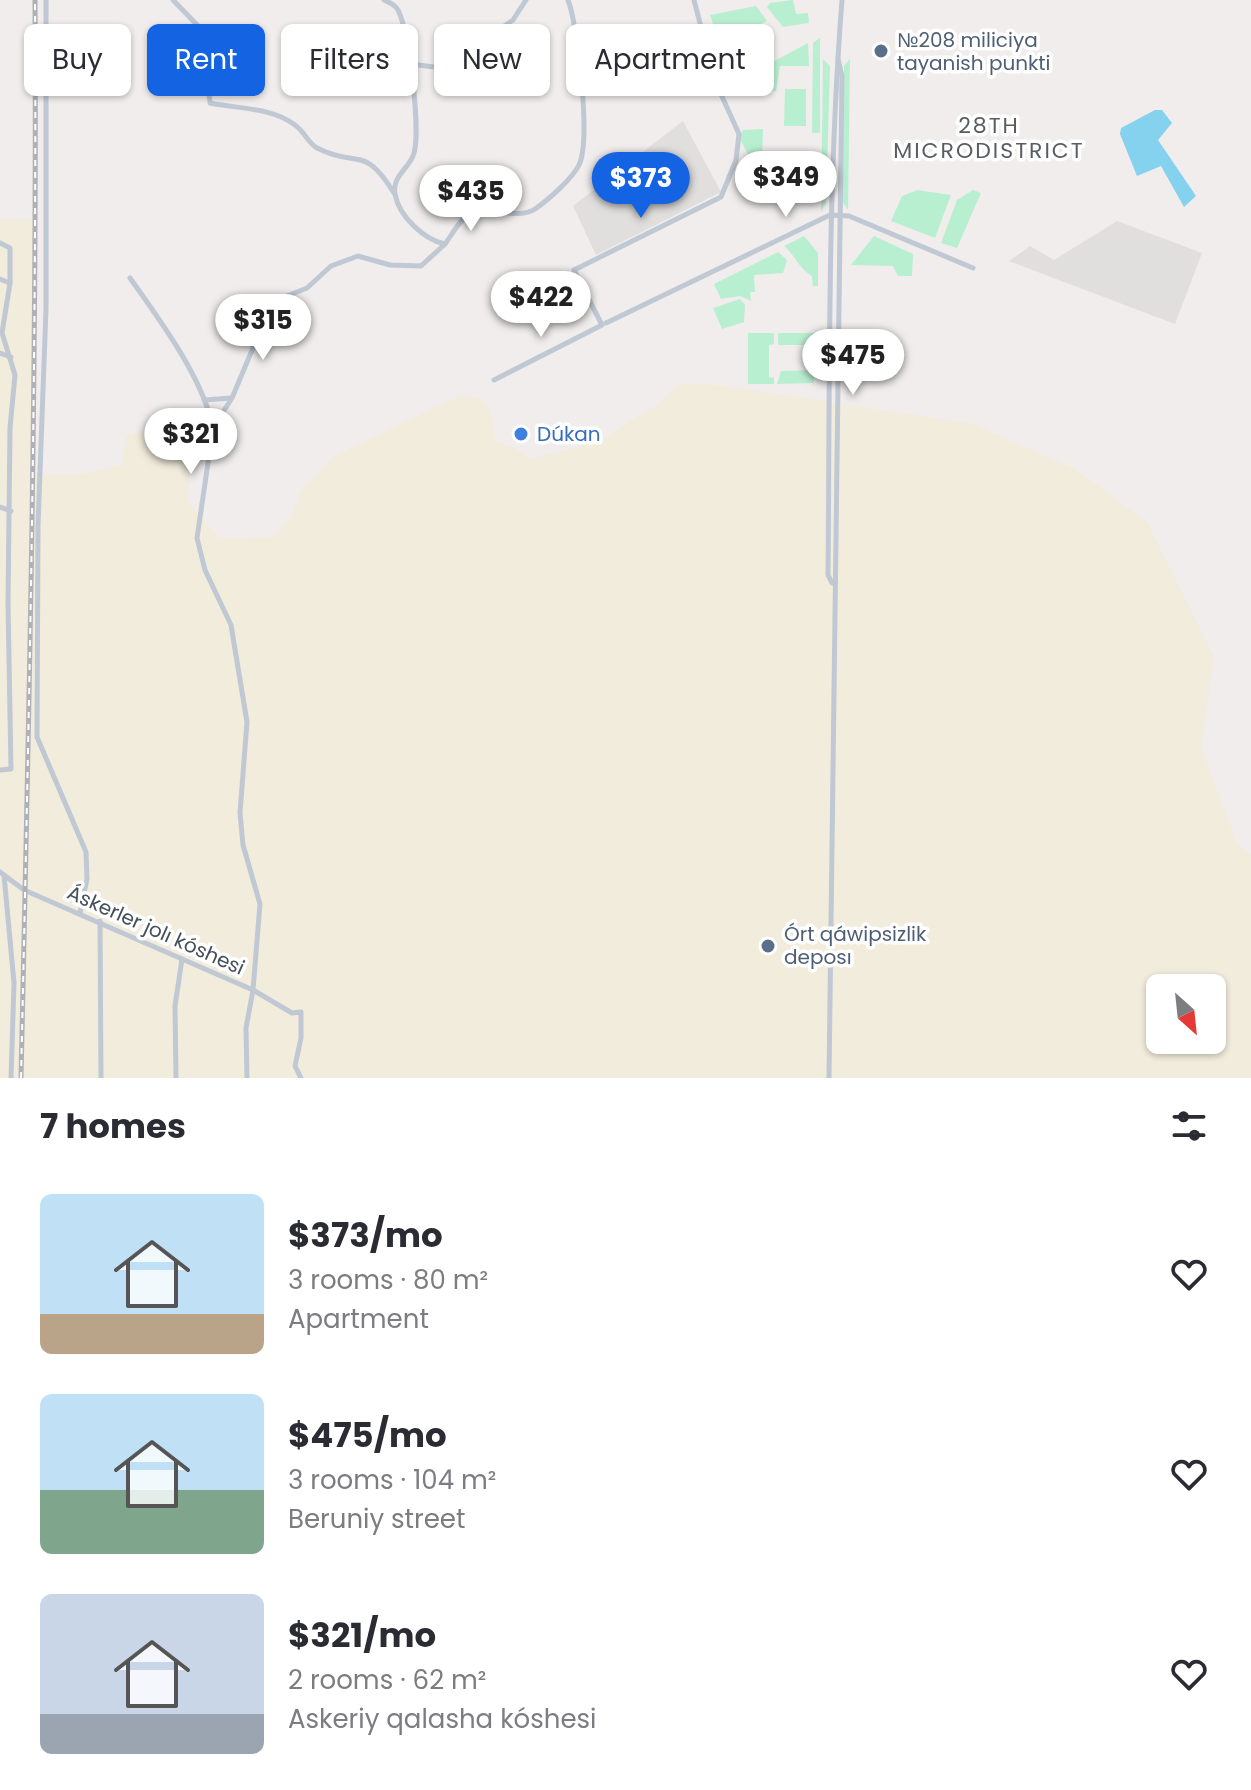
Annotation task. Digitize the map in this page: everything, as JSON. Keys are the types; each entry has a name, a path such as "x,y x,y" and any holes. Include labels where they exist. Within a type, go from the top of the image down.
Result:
{"street":[{"path":"46,0 46,309 38,526 37,737 86,852 87,879 80,913"},
{"path":"173,0 202,30 210,103 271,114 296,125 314,147 365,159 381,172 402,210 424,235 445,244"},
{"path":"384,0 396,6 404,24"},
{"path":"418,65 459,70 469,67 494,33 513,20 526,0"},
{"path":"247,1078 246,1028 253,990 260,904 243,845 240,813 247,722 242,676 231,625 205,570 197,538 213,429 232,398 258,336 287,296 307,288 331,266 358,256 390,265 421,266 445,244 469,214 484,211 516,214 534,210 579,164 581,80 576,56 579,38 568,0"},
{"path":"604,324 574,270 721,197 740,146 739,134 715,81 694,0"},
{"path":"833,584 828,575 830,215 842,0"},
{"path":"829,1078 833,584 837,573 842,76 838,59"},
{"path":"395,195 396,179 413,155 414,96"},
{"path":"494,380 830,215 849,216 973,268"},
{"path":"0,243 10,248 10,283 2,342 12,357 15,375 10,428 8,599 11,769 0,770"},
{"path":"130,278 153,310 204,400 213,429"},
{"path":"0,279 10,283"},
{"path":"0,353 12,357"},
{"path":"204,400 232,398"},
{"path":"0,425 10,428"},
{"path":"829,471 837,471"},
{"path":"0,507 11,511"},
{"path":"0,595 8,599"},
{"path":"0,681 11,686"},
{"path":"2,873 14,983 11,1078"},
{"name":"Áskerler jolı kóshesi","path":"2,873 24,890 253,990 292,1013 301,1012 301,1038 295,1066 301,1078"},
{"path":"100,921 101,1078"},
{"path":"176,1078 175,1006 182,959"}],"shaded area":[{"path":"683,121 721,192 596,255 573,206"},
{"path":"1117,221 1202,253 1175,324 1009,261 1030,246 1054,260"}],"green space":[{"path":"793,0 796,14 808,13 809,23 783,27 767,7 770,3"},
{"path":"756,6 767,21 761,24 713,24 710,15"},
{"path":"820,38 820,133 812,133 813,43"},
{"path":"808,43 809,66 780,66 774,91 774,61"},
{"path":"823,59 830,66 826,203 821,212"},
{"path":"850,59 848,210 842,201 844,66"},
{"path":"785,89 806,89 806,126 784,126"},
{"path":"763,129 762,164 808,164 808,172 767,191 739,137 743,130"},
{"path":"917,190 951,195 935,238 891,221 902,196"},
{"path":"973,190 981,193 957,248 941,243 957,200"},
{"path":"804,236 818,253 818,286 813,286 812,276 784,246"},
{"path":"874,236 913,254 912,276 898,276 893,266 851,265"},
{"path":"778,252 787,260 783,273 754,275 755,292 750,292 751,301 740,296 721,299 714,284"},
{"path":"740,299 745,305 744,322 722,329 713,308"},
{"path":"748,333 774,333 774,344 769,345 769,377 774,378 774,384 748,384"},
{"path":"778,333 817,333 816,345 778,345"},
{"path":"817,370 813,383 777,384 781,371"}],"sand":[{"path":"0,219 36,219 31,475 89,473 123,464 125,438 152,425 172,423 190,448 188,502 220,538 272,537 290,519 301,491 333,457 461,395 482,399 491,413 495,441 515,448 530,459 598,442 657,405 679,384 719,385 973,424 1075,469 1147,522 1214,657 1201,748 1237,843 1251,854 1251,1078 0,1078"}],"water":[{"path":"1155,110 1162,110 1172,123 1158,140 1196,196 1184,207 1161,166 1137,176 1120,134 1121,128"}],"railway":[{"path":"21,1078 34,404 35,0"}],"place":[{"name":"№208 miliciya tayanish punkti","path":"881,51"},
{"name":"Dúkan","path":"521,434"},
{"name":"Órt qáwipsizlik deposı","path":"768,946"}],"district":[{"name":"28TH MICRODISTRICT","path":"989,138"}]}
